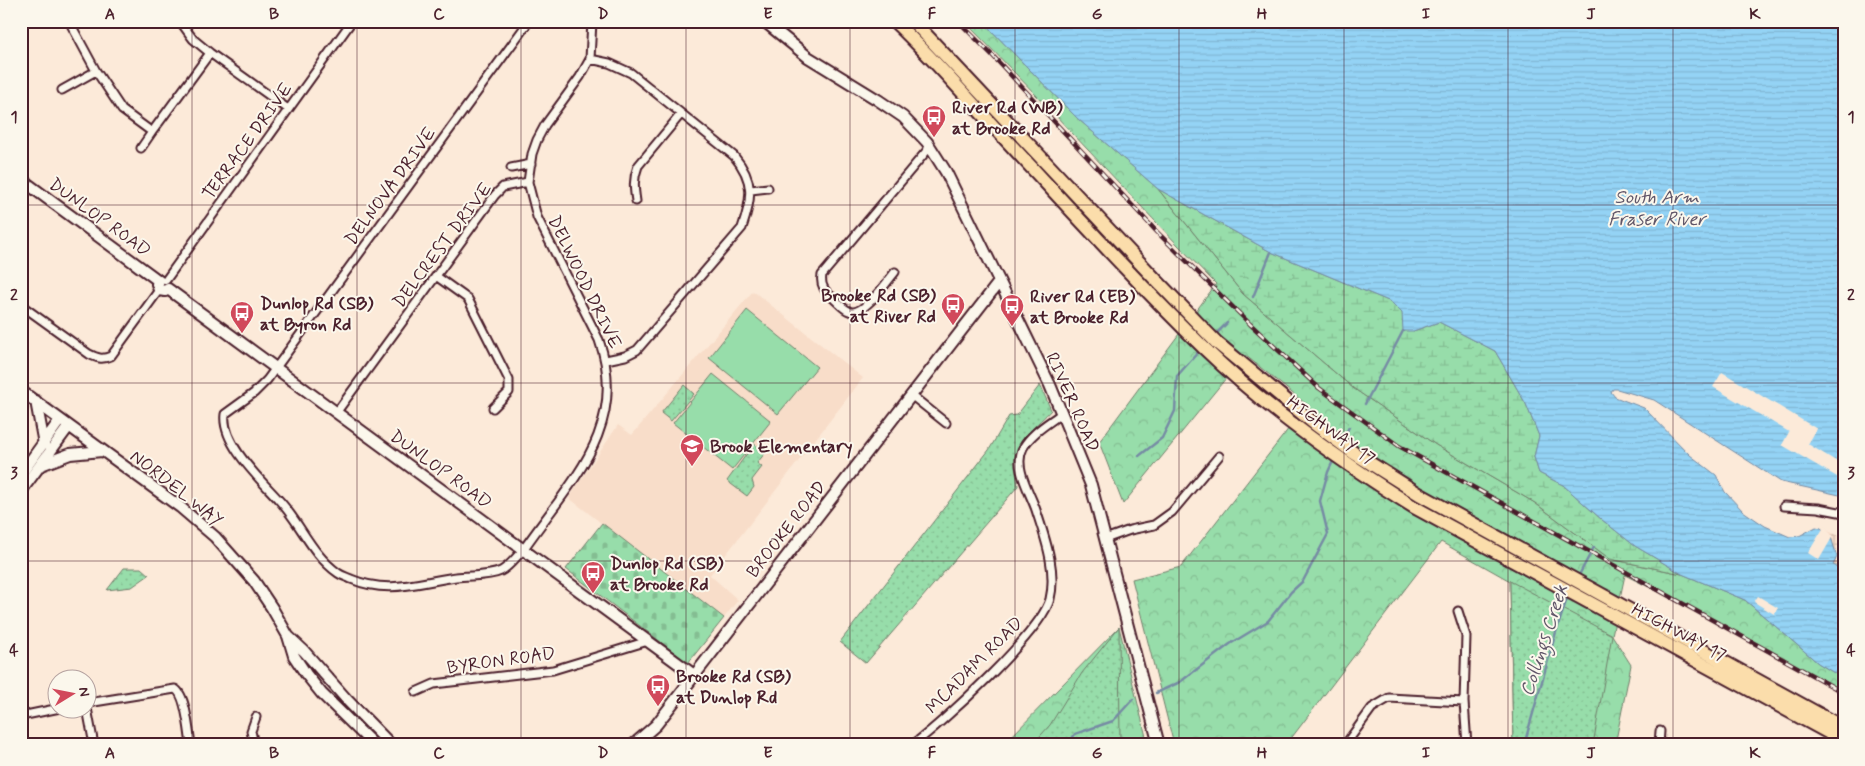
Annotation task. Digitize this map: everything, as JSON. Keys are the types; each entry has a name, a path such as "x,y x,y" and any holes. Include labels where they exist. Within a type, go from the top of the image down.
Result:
{"highway":[{"name":"HIGHWAY 17","path":"894,21 933,60 1145,289 1212,355 1308,437 1355,470 1414,507 1546,580 1600,602 1844,728"},
{"name":"HIGHWAY 17","path":"913,21 1201,327 1217,343 1316,425 1363,459 1419,494 1552,568 1600,602 1844,741"}],"street":[{"path":"68,21 96,71 122,110 152,132"},
{"path":"180,21 193,39 210,53 288,109"},
{"name":"TERRACE DRIVE","path":"21,305 89,354 99,358 111,356 352,21"},
{"name":"DELNOVA DRIVE","path":"523,550 510,565 493,574 454,577 403,587 386,588 364,585 339,574 315,550 290,512 244,459 230,438 225,426 225,414 254,394 276,368 528,21"},
{"name":"DELWOOD DRIVE","path":"523,550 595,446 605,415 608,396 606,360 599,340 537,217 528,182 537,140 544,125 580,77 590,59 592,21"},
{"name":"RIVER ROAD","path":"764,21 808,57 898,113 920,134 950,179 1062,412 1091,485 1159,745"},
{"path":"141,148 210,53"},
{"path":"590,59 631,73 734,156 746,174 751,190 748,210 742,228 637,350 625,356 606,360"},
{"path":"62,90 96,71"},
{"path":"636,201 634,176 638,166 681,114"},
{"path":"895,272 864,308 854,312 848,311 825,290 821,281 822,275 930,147"},
{"path":"512,168 531,164"},
{"name":"DUNLOP ROAD","path":"21,179 694,675"},
{"name":"DELCREST DRIVE","path":"336,413 495,195 503,187 528,182"},
{"path":"751,190 768,188"},
{"path":"436,276 468,299 509,380 509,392 493,408"},
{"name":"BROOKE ROAD","path":"633,745 656,725 999,282"},
{"name":"NORDEL WAY","path":"21,391 180,507 215,537 254,582 288,636 304,651 348,702 392,745"},
{"path":"911,395 946,422"},
{"path":"36,401 44,444"},
{"name":"MCADAM ROAD","path":"912,745 953,710 1006,659 1036,624 1050,601 1052,589 1051,564 1020,461 1022,450 1028,442 1062,412"},
{"path":"21,474 44,444 64,423"},
{"path":"21,490 41,465 64,423"},
{"path":"41,465 70,454 102,451"},
{"path":"1105,539 1130,530 1154,525 1172,512 1219,456"},
{"path":"1784,506 1818,508 1844,513"},
{"path":"1458,611 1466,636 1464,702 1467,745"},
{"name":"NORDEL WAY","path":"288,636 294,656 322,694 374,745"},
{"name":"BYRON ROAD","path":"416,692 434,684 553,670 648,641"},
{"path":"98,701 170,688 179,690 183,699 191,745"},
{"path":"1345,745 1372,708 1389,698 1464,702"},
{"path":"21,716 48,710"},
{"path":"254,745 251,731 256,717"},
{"path":"89,718 94,745"},
{"path":"1659,745 1660,731"}],"shaded area":[{"name":"Brook Elementary","path":"753,291 863,378 710,575 738,600 724,618 569,498 618,425 632,435"},
{"path":"1821,528 1844,538 1844,570 1833,565 1831,537"}],"green space":[{"path":"964,21 982,21 1077,118 1158,189 1243,294 1353,388 1436,445 1535,503 1610,559 1682,574 1745,600 1818,663 1844,679 1844,692 1710,618 1625,575 1612,635 1631,665 1615,745 1513,745 1510,581 1441,542 1286,745 1266,745 1256,735 1245,745 1174,745 1132,579 1181,567 1307,405 1245,355 1123,504 1099,442 1216,284"},
{"path":"1158,189 1271,252 1391,302 1402,313 1413,331 1439,322 1495,351 1526,404 1539,436 1534,457 1539,473 1563,485 1635,546 1682,574 1610,559 1535,503 1436,445 1353,388 1243,294"},
{"path":"747,310 817,367 778,414 709,358"},
{"path":"713,374 771,421 732,470 673,423"},
{"path":"684,385 694,394 671,421 661,413"},
{"path":"1040,385 1051,410 1020,444 1015,458 1018,486 866,663 840,642 989,450 1009,416 1017,415"},
{"path":"754,444 766,452 757,463 762,467 752,480 754,487 747,496 727,481"},
{"path":"602,523 724,618 688,663 566,569"},
{"path":"124,568 141,568 149,575 132,587 107,590"},
{"path":"1510,581 1612,635 1593,745 1513,745"},
{"path":"1119,627 1148,745 1003,745"},
{"path":"1119,627 1120,745 1032,745 1050,725 1082,673"}],"water":[{"name":"South Arm Fraser River","path":"982,21 1844,21 1844,496 1781,482 1654,400 1617,389 1613,389 1611,392 1615,397 1644,408 1690,455 1716,475 1725,492 1743,511 1765,526 1790,537 1799,536 1816,527 1821,528 1831,537 1837,557 1833,565 1844,570 1844,679 1818,663 1745,600 1682,574 1635,546 1563,485 1539,473 1534,457 1539,436 1526,404 1495,351 1439,322 1413,331 1403,331 1402,313 1391,302 1271,252 1158,189 1077,118"}],"pier":[{"path":"1722,372 1817,429 1808,444 1844,466 1844,481 1782,445 1789,432 1713,387"},
{"path":"1824,527 1833,536 1819,560 1808,553"},
{"path":"1758,596 1778,608 1774,614 1754,602"}],"waterway":[{"path":"1253,297 1271,252"},
{"path":"1215,335 1227,323"},
{"path":"1365,404 1403,331"},
{"path":"1139,456 1162,438 1175,411 1177,376 1200,350"},
{"path":"1342,441 1349,427"},
{"path":"1156,693 1180,682 1230,644 1268,621 1291,592 1303,581 1328,534 1320,501 1328,472 1334,459"},
{"name":"Collings Creek","path":"1578,577 1594,547"},
{"name":"Collings Creek","path":"1524,745 1568,595"},
{"path":"1068,745 1075,734 1113,721 1133,699"}],"railway":[{"path":"958,21 1157,232 1250,324 1319,388 1399,446 1844,693"}],"place":[{"name":"River Rd (WB) at Brooke Rd","path":"934,138"},
{"name":"Brooke Rd (SB) at River Rd","path":"953,326"},
{"name":"River Rd (EB) at Brooke Rd","path":"1012,327"},
{"name":"Dunlop Rd (SB) at Byron Rd","path":"242,334"},
{"name":"Brook Elementary","path":"692,467"},
{"name":"Dunlop Rd (SB) at Brooke Rd","path":"593,594"},
{"name":"Brooke Rd (SB) at Dunlop Rd","path":"658,707"}]}
